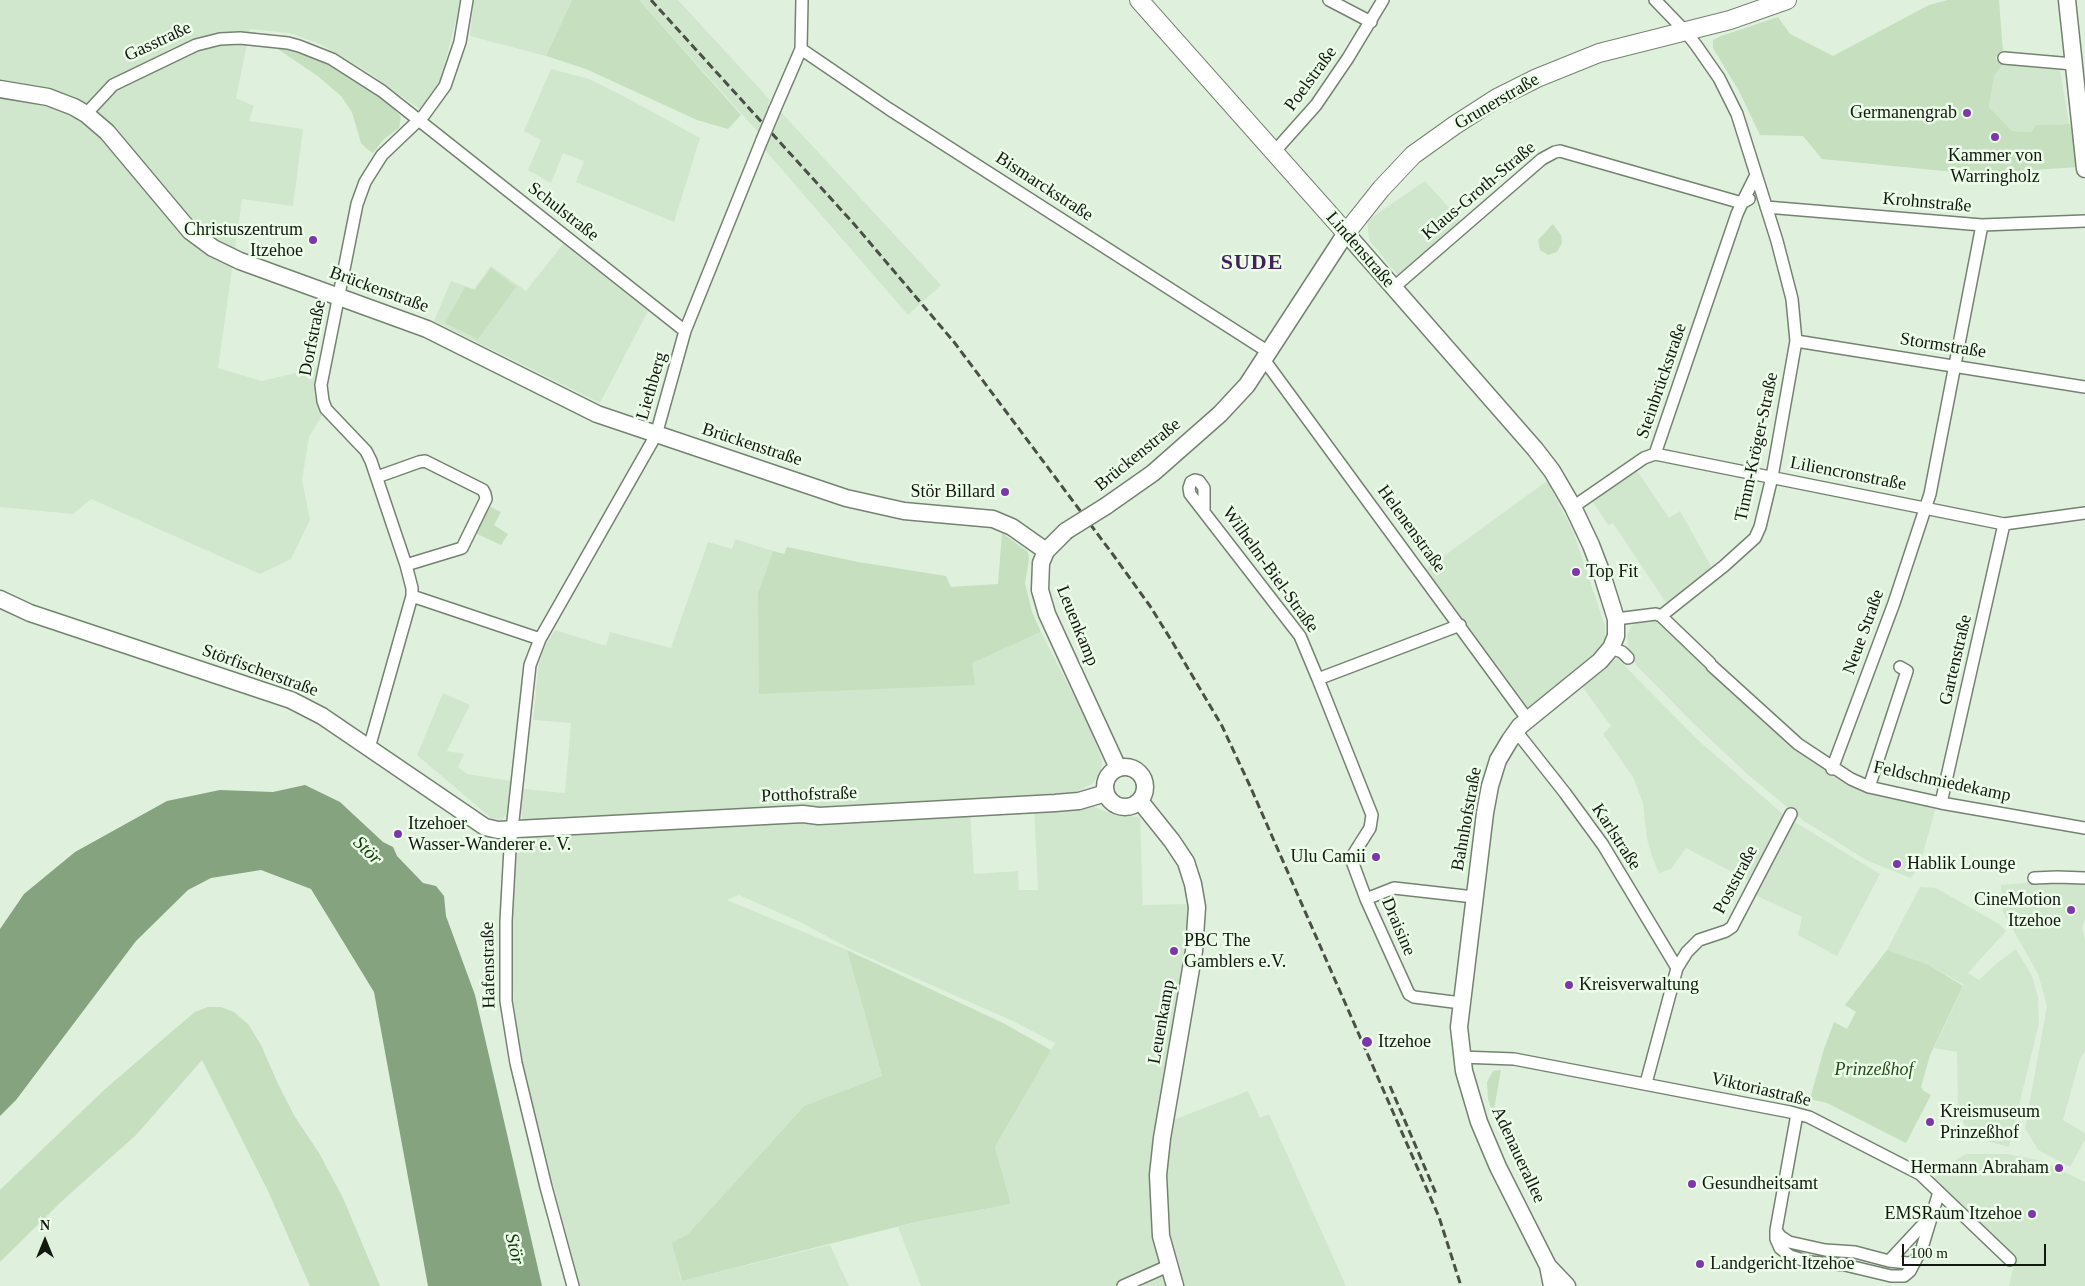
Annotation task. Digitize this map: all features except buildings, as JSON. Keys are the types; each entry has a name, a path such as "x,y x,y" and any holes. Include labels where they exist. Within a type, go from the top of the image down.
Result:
{"main road":[{"name":"Lindenstraße","path":"1139,0 1346,233"},
{"name":"Grunerstraße","path":"1346,233 1381,189 1413,155 1497,98 1580,59 1730,20 1787,0"}],"street":[{"name":"Dorfstraße","path":"369,748 412,596 406,565 377,477 366,451 326,408 323,400 322,377 358,204 365,182 382,155 419,120 445,86 460,42 467,0"},
{"name":"Liethberg","path":"540,639 656,435 685,331 801,48 802,0"},
{"path":"1329,0 1371,22"},
{"name":"Poelstraße","path":"1275,151 1316,105 1371,22 1383,0"},
{"name":"Timm-Kröger-Straße","path":"1655,0 1685,31 1719,78 1744,133 1789,286 1795,314 1796,341 1772,477 1760,527 1755,538 1724,566 1661,616"},
{"path":"2066,0 2085,169"},
{"name":"Gasstraße","path":"86,114 114,86 185,49 213,40 240,38 288,43 318,52 364,79 419,120"},
{"name":"Bismarckstraße","path":"801,48 1267,357"},
{"path":"2004,58 2073,64"},
{"path":"0,89 48,96 86,114"},
{"name":"Brückenstraße","path":"86,114 108,132 184,224 205,243 240,261 427,329 597,414 846,498 904,511 993,519 1012,527 1046,551 1066,531 1153,473 1220,414 1248,385 1346,233"},
{"name":"Schulstraße","path":"419,120 685,331"},
{"name":"Klaus-Groth-Straße","path":"1393,288 1542,159 1555,152 1560,151 1742,202"},
{"name":"Steinbrückstraße","path":"1573,507 1644,458 1656,454 1737,214 1756,175"},
{"path":"1742,202 1762,193"},
{"name":"Krohnstraße","path":"1766,207 1982,225 2085,221"},
{"name":"Neue Straße","path":"1832,768 1888,620 1926,507 1956,365 1982,225"},
{"name":"Lindenstraße","path":"1346,233 1552,471 1573,507 1591,545 1616,619 1613,642"},
{"name":"Stormstraße","path":"1796,341 2085,387"},
{"name":"Helenenstraße","path":"1267,357 1528,720"},
{"name":"Liliencronstraße","path":"1656,454 2004,524"},
{"path":"377,477 425,461 482,490 485,494 486,499 462,548 406,565"},
{"name":"Wilhelm-Biel-Straße","path":"1204,511 1300,636 1318,679 1372,815 1371,826 1352,861 1366,899"},
{"path":"2004,524 2085,513"},
{"name":"Gartenstraße","path":"1941,803 2004,524"},
{"name":"Leuenkamp","path":"1046,551 1039,573 1042,601 1118,768"},
{"path":"412,596 540,639"},
{"name":"Störfischerstraße","path":"0,599 46,619 290,700 322,716 485,827 512,831"},
{"path":"1616,619 1644,615 1661,616"},
{"name":"Feldschmiedekamp","path":"1661,616 1798,744 1832,768 1870,787 1941,803 2085,828"},
{"path":"1318,679 1460,625"},
{"name":"Hafenstraße","path":"540,639 530,665 512,831 505,962 508,1023 546,1187 574,1286"},
{"path":"1613,642 1628,658"},
{"name":"Bahnhofstraße","path":"1461,1057 1459,1037 1461,1004 1474,897 1490,786 1501,754 1516,731 1600,661 1613,642"},
{"path":"1870,787 1908,672 1900,667"},
{"name":"Karlstraße","path":"1516,731 1604,846 1677,968"},
{"path":"1130,767 1140,773 1145,784 1144,796 1140,801 1131,806 1120,807 1111,802 1106,793 1107,778 1118,768 1130,767"},
{"name":"Potthofstraße","path":"512,831 804,814 819,816 1068,802 1106,793"},
{"name":"Leuenkamp","path":"1140,801 1186,862 1193,884 1197,907 1194,950 1159,1160 1160,1224 1168,1266 1175,1286"},
{"name":"Poststraße","path":"1646,1084 1677,968 1687,952 1700,940 1732,927 1790,814"},
{"path":"2034,878 2057,876 2085,878"},
{"name":"Draisine","path":"1461,1004 1414,997 1409,994 1405,989 1366,899 1394,888 1474,897"},
{"name":"Viktoriastraße","path":"1461,1057 1514,1058 1797,1114 1818,1121 1920,1174 2010,1260"},
{"name":"Adenauerallee","path":"1461,1057 1473,1104 1484,1136 1548,1266 1552,1286"},
{"path":"1797,1114 1776,1230 1776,1239 1780,1248 1790,1256 1808,1262 1855,1266 1898,1277 1904,1276 1910,1271 1922,1248 1939,1192"},
{"path":"1889,1261 1932,1215"},
{"path":"1776,1230 1780,1236 1789,1242 1826,1250 1854,1252 1897,1263 1915,1262"},
{"path":"1123,1286 1168,1266"},
{"name":"Adenauerallee","path":"1548,1266 1567,1286"}],"shaded area":[{"path":"0,0 461,0 441,79 422,111 368,72 320,44 289,33 250,29 236,98 254,106 249,121 303,129 293,206 242,199 218,368 262,381 317,368 315,392 323,414 309,437 302,480 310,520 291,559 260,574 91,499 73,514 0,507"},
{"path":"474,0 572,0 546,56 470,36"},
{"path":"639,0 678,0 770,100 768,106 778,117 781,112 941,285 908,315 765,150 768,143"},
{"path":"2004,65 2060,70 2069,124 2035,125 2031,132 2012,131 1989,107 1994,76"},
{"path":"551,69 589,79 700,138 674,222 576,182 584,161 563,153 551,183 528,170 541,140 524,131"},
{"path":"1425,181 1462,222 1400,278 1370,241 1368,220"},
{"path":"563,244 648,311 600,403 434,321 451,281 474,289 491,266 526,291"},
{"path":"1636,469 1669,518 1680,511 1712,568 1667,604 1613,523 1608,525 1591,499"},
{"path":"1547,481 1573,531 1605,626 1605,640 1592,658 1528,707 1426,569"},
{"path":"735,539 773,551 758,593 975,685 971,663 1041,632 1090,728 1102,760 1101,771 1093,783 1077,792 1053,800 523,821 521,810 523,789 565,793 571,723 533,720 539,663 546,644 555,630 606,646 610,632 671,648 708,542 732,549"},
{"path":"1655,620 1667,627 1793,746 1835,777 1874,792 1936,807 1919,867 1911,878 1866,860 1804,821 1746,773 1692,722 1636,665 1629,652 1627,636 1632,625 1642,621"},
{"path":"1617,658 1699,741 1784,815 1750,881 1686,848 1671,869 1659,873 1647,839 1643,803 1633,777 1603,734 1611,726 1581,685"},
{"path":"443,693 470,705 447,751 464,754 458,767 467,774 511,781 506,814 502,820 491,818 417,755"},
{"path":"1089,805 1115,815 1140,817 1143,905 1188,904 1189,916 1184,970 1155,1127 1248,1091 1260,1118 1269,1114 1346,1286 921,1286 898,1227 1011,1204 995,1147 1055,1043 1015,1022 852,950 800,922 739,895 727,900 847,950 882,1076 804,1106 688,1234 673,1243 681,1281 830,1245 849,1286 579,1286 524,1069 515,1022 511,948 515,852 519,839 526,834 970,812 974,874 1018,871 1019,890 1038,890 1034,808"},
{"path":"1793,821 1880,874 1837,956 1798,935 1802,917 1753,894"},
{"path":"2062,880 2085,881 2085,920 2082,928 2085,940 2085,1051 2080,1059 2063,1120 2085,1133 2085,1140 2070,1167 2038,1150 2025,1128 2047,1006 2038,974 2003,912 2001,885"},
{"path":"1920,887 1936,888 1999,924 2006,931 1968,973 1979,980 2016,949 2032,976 2038,997 2039,1023 2009,1147 1968,1136 1958,1104 1957,1052 1934,1048 1964,985 1929,965 1887,950"},
{"path":"1966,1154 2007,1154 2042,1161 2085,1182 2085,1286 2009,1286 2014,1265 1934,1179 1942,1168"}],"green space":[{"path":"572,0 639,0 741,115 728,129 697,120 586,69 546,56"},
{"path":"1948,0 1999,0 2003,52 1995,58 2003,65 1994,76 1989,107 2012,131 2031,132 2035,125 2070,124 2078,167 1975,174 1822,159 1803,136 1760,135 1739,91 1713,48 1713,40 1721,36 1778,17 1790,34 1833,56 1929,5"},
{"path":"272,45 292,48 324,61 359,81 392,107 401,117 399,128 384,139 373,153 361,143 352,112 341,96 319,77"},
{"path":"1553,224 1561,235 1562,243 1557,252 1548,255 1540,250 1538,240"},
{"path":"491,268 516,287 478,339 445,323 465,287 475,290"},
{"path":"487,505 501,512 494,525 508,534 501,545 473,532"},
{"path":"1002,533 1028,552 1029,559 1025,583 1032,612 1041,632 972,663 975,685 759,694 758,593 773,551 784,554 787,547 858,562 946,576 951,587 998,584"},
{"path":"847,950 1003,1023 1051,1050 995,1147 1011,1204 920,1221 682,1281 672,1243 688,1234 804,1106 882,1076"},
{"name":"Prinzeßhof","path":"1887,950 1929,965 1963,986 1930,1055 1921,1087 1931,1095 1906,1143 1827,1103 1810,1099 1824,1049 1834,1022 1847,1029 1856,1012 1845,1005"},
{"path":"208,1007 221,1007 234,1012 248,1024 261,1045 295,1117 319,1153 343,1198 380,1286 310,1286 269,1193 202,1060 136,1135 63,1200 0,1262 0,1190 104,1090 195,1012"},
{"path":"1501,1070 1494,1109 1492,1111 1488,1099 1487,1082 1493,1071"}],"water":[{"name":"Stör","path":"305,785 340,802 383,842 393,847 397,856 423,883 436,886 444,896 446,916 475,995 542,1286 428,1286 374,992 311,889 261,870 211,878 188,890 136,941 16,1100 0,1116 0,929 24,894 75,852 167,801 220,790 273,792"}],"railway":[{"path":"651,0 854,224 954,342 1150,606 1222,726 1250,786 1439,1217 1461,1286"},
{"path":"1390,1086 1437,1196"}],"place":[{"name":"Germanengrab","path":"1967,113"},
{"name":"Kammer von Warringholz","path":"1995,137"},
{"name":"Christuszentrum Itzehoe","path":"313,240"},
{"name":"Stör Billard","path":"1005,492"},
{"name":"Top Fit","path":"1576,572"},
{"name":"Itzehoer Wasser-Wanderer e. V.","path":"398,834"},
{"name":"Ulu Camii","path":"1376,857"},
{"name":"Hablik Lounge","path":"1897,864"},
{"name":"CineMotion Itzehoe","path":"2071,910"},
{"name":"PBC The Gamblers e.V.","path":"1174,951"},
{"name":"Kreisverwaltung","path":"1569,985"},
{"name":"Itzehoe","path":"1367,1042"},
{"name":"Kreismuseum Prinzeßhof","path":"1930,1122"},
{"name":"Hermann Abraham","path":"2059,1168"},
{"name":"Gesundheitsamt","path":"1692,1184"},
{"name":"EMSRaum Itzehoe","path":"2032,1214"},
{"name":"Landgericht Itzehoe","path":"1700,1264"}],"district":[{"name":"SUDE","path":"1252,263"}]}
